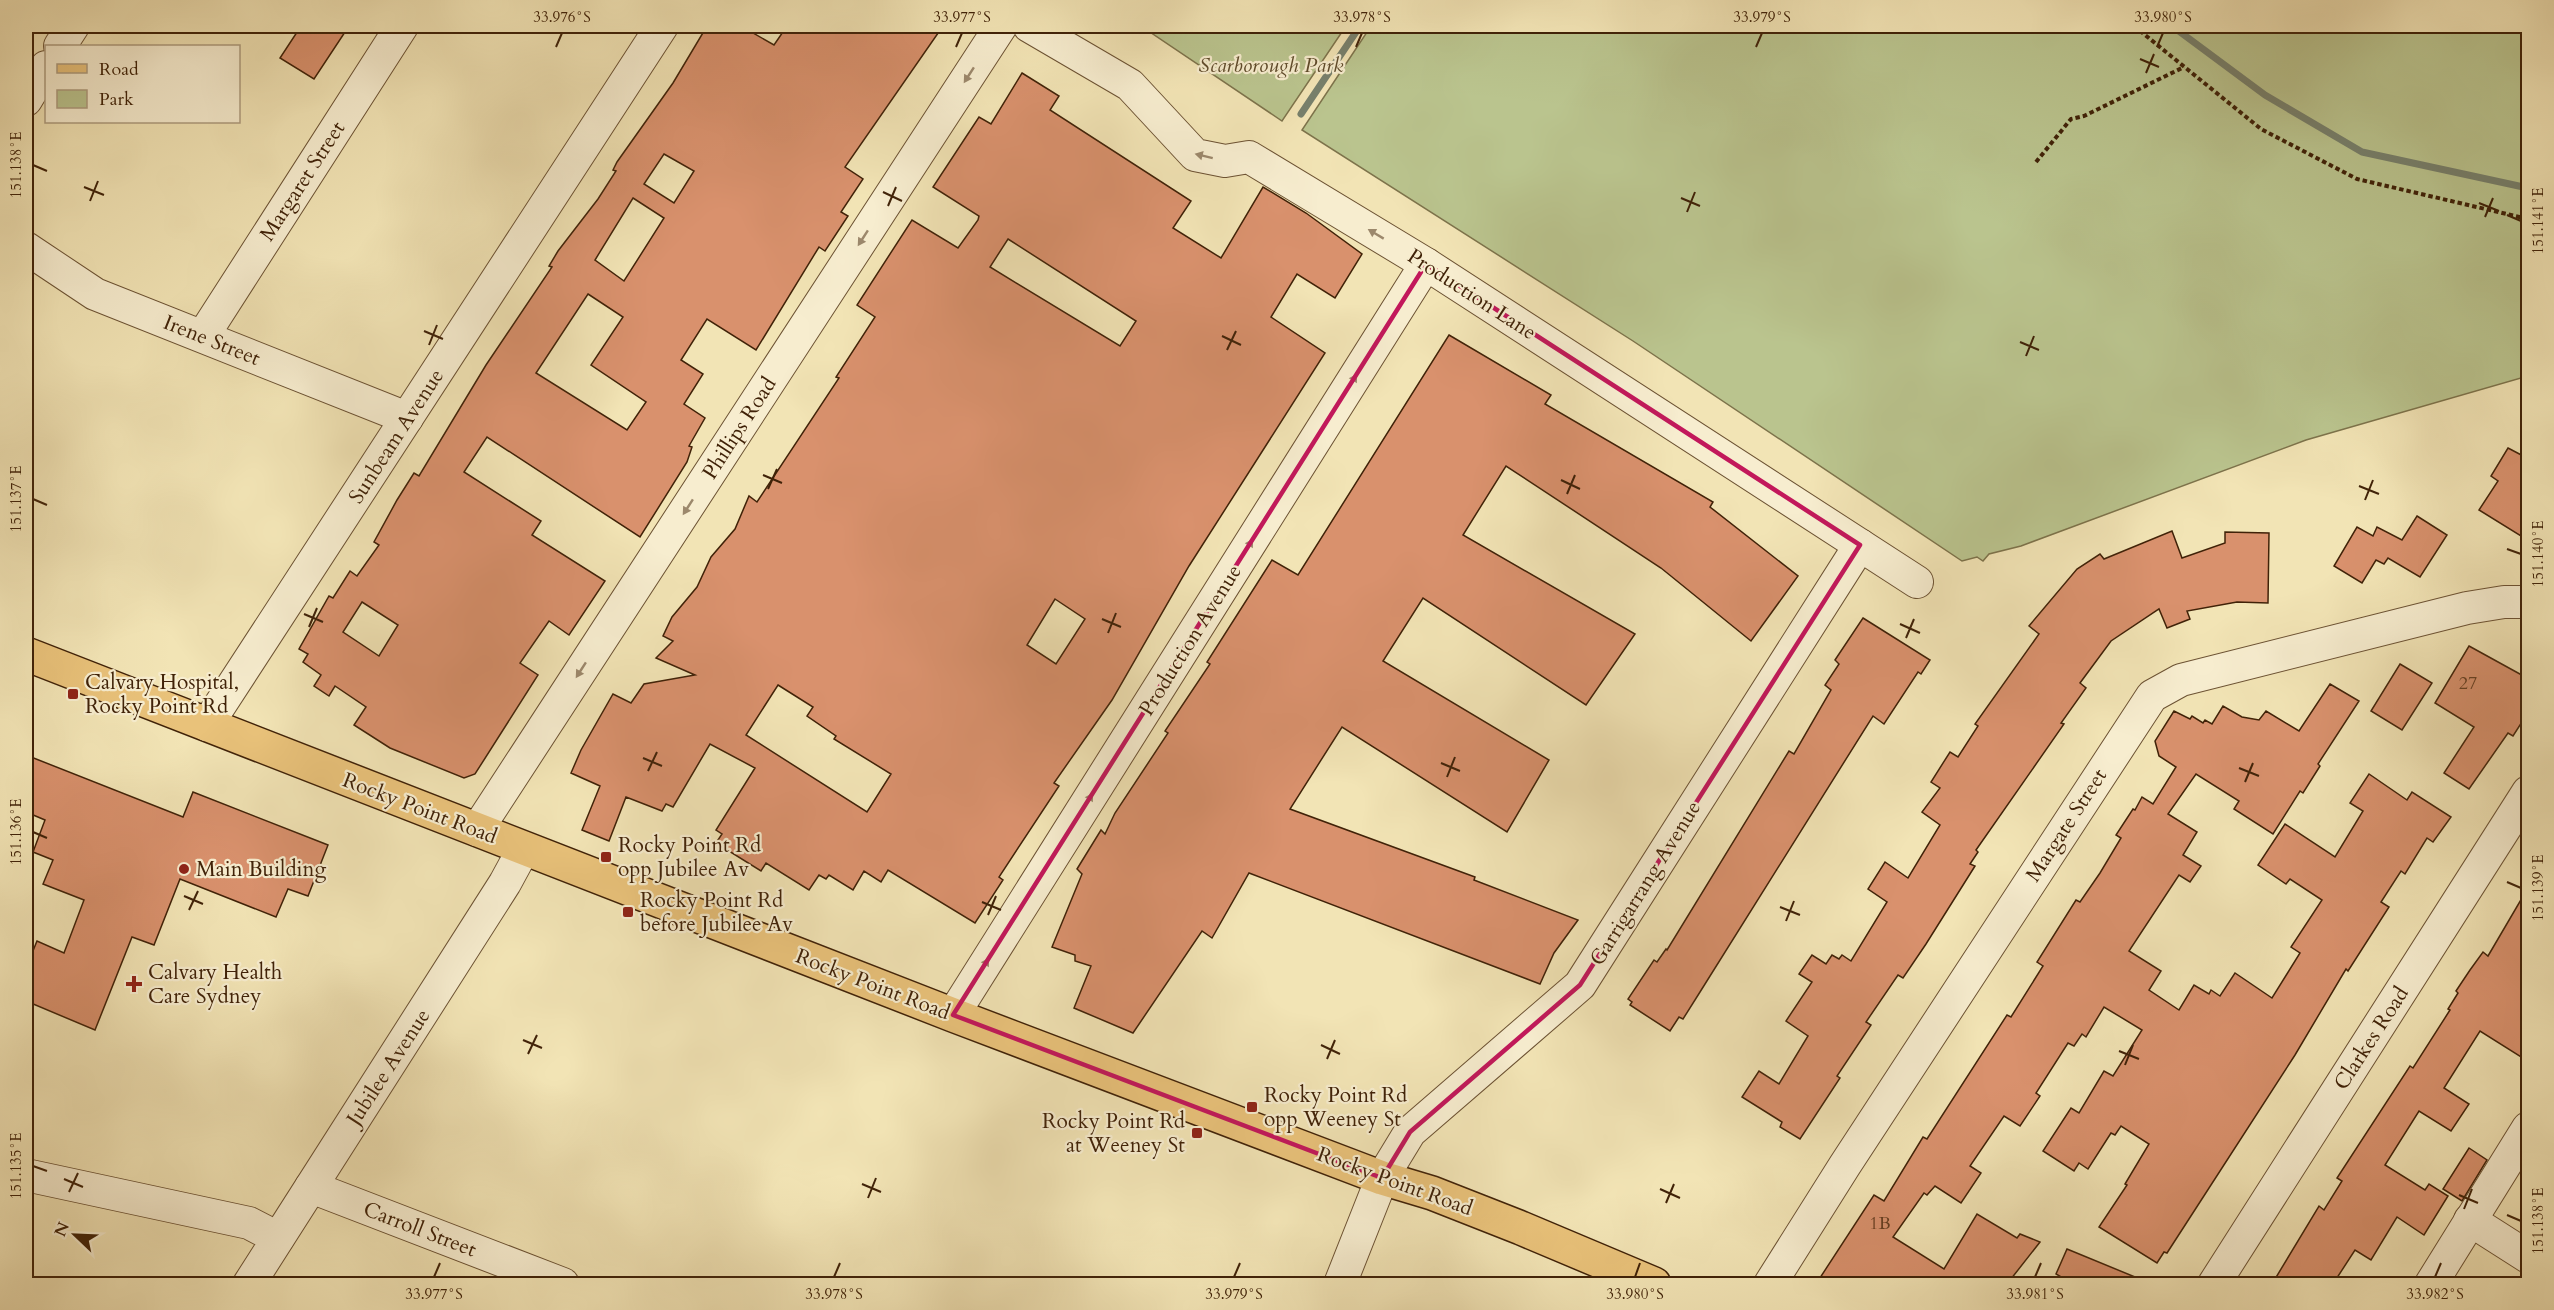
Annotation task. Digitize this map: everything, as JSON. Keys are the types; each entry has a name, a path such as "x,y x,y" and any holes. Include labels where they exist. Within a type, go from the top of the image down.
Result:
{"main road":[{"name":"Rocky Point Road","path":"26,654 953,1015 1382,1178 1432,1193 1654,1284"}],"street":[{"path":"61,45 74,26"},
{"name":"Margaret Street","path":"203,336 402,26"},
{"name":"Sunbeam Avenue","path":"207,725 663,26"},
{"name":"Phillips Road","path":"477,830 1001,26"},
{"name":"Production Lane","path":"1029,26 1130,84 1195,154 1225,161 1249,157 1426,264 1917,582"},
{"path":"26,100 45,69"},
{"name":"Irene Street","path":"26,248 95,294 407,418"},
{"name":"Production Avenue","path":"953,1015 1426,264"},
{"name":"Garrigarrang Avenue","path":"1340,1284 1382,1178 1410,1132 1580,985 1860,545"},
{"name":"Margate Street","path":"1770,1284 1858,1145 2152,696 2181,680 2430,616 2504,602 2529,602"},
{"name":"Clarkes Road","path":"2214,1284 2529,792"},
{"name":"Jubilee Avenue","path":"249,1284 505,883 524,848"},
{"path":"2431,1284 2529,1128"},
{"path":"26,1175 249,1223 278,1238"},
{"name":"Carroll Street","path":"311,1187 563,1284"},
{"path":"2470,1220 2529,1257"}],"path":[{"path":"2134,26 2261,129 2357,179 2529,219"},
{"path":"2036,162 2072,119 2084,116 2184,67"}],"highlighted area":[{"path":"1426,264 1860,545 1580,985 1410,1132 1382,1178 953,1015"}],"green space":[{"name":"Scarborough Park","path":"1141,26 1346,26 1282,121"},
{"path":"1371,26 2528,26 2528,376 2306,440 2021,546 1989,554 1983,561 1977,557 1962,561 1633,341 1302,130"}],"building":[{"path":"301,26 349,26 314,79 280,58"},
{"path":"707,26 741,26 774,45 787,26 943,26 845,167 863,179 841,212 848,216 825,251 819,247 756,350 707,319 681,360 703,374 684,404 705,418 689,446 692,447 687,462 640,537 487,437 464,472 541,521 532,535 605,581 569,635 549,621 520,663 538,675 475,774 464,778 390,748 354,725 366,707 335,686 329,696 314,686 321,675 303,662 308,654 299,649 329,596 333,598 350,571 357,576 379,545 374,542 414,473 419,476 486,365 552,267 549,266 558,251 598,199 616,171 613,170 617,162 673,83","holes":["664,154 694,171 674,203 644,184","633,198 664,218 624,281 595,260","588,294 623,317 591,365 646,402 627,430 536,373","362,602 398,625 379,656 343,632"]},
{"path":"1022,73 1059,96 1050,110 1191,201 1173,228 1221,258 1263,187 1306,213 1362,254 1335,298 1297,274 1271,317 1325,353 1189,566 1112,700 1054,783 1059,786 999,877 1003,880 975,923 888,870 881,882 864,871 853,890 829,875 826,879 819,875 809,890 766,863 761,871 716,843 722,834 716,830 755,768 710,744 673,807 666,804 662,811 626,797 609,841 582,830 600,786 571,773 581,750 613,694 631,703 644,684 695,675 656,658 673,641 663,636 672,617 697,587 711,557 735,529 749,496 757,502 839,378 836,377 875,317 857,305 912,220 958,248 978,220 979,216 933,187 979,117 991,124","holes":["1008,239 1136,321 1120,346 990,267","1055,599 1085,619 1056,664 1027,645","778,685 813,707 807,716 836,736 834,739 891,774 867,812 746,735"]},
{"path":"1449,335 1551,395 1545,404 1713,502 1710,507 1798,576 1751,641 1661,568 1506,466 1463,535 1635,634 1586,705 1423,598 1383,661 1549,760 1507,832 1342,727 1290,809 1475,877 1474,880 1578,920 1554,953 1540,984 1249,873 1212,938 1202,931 1133,1033 1074,1008 1091,966 1075,961 1075,955 1052,947 1082,874 1077,869 1101,830 1105,834 1115,813 1168,733 1165,731 1210,664 1207,662 1272,560 1298,575"},
{"path":"2508,448 2529,459 2529,541 2479,510 2498,481 2491,476"},
{"path":"2417,516 2447,535 2420,577 2388,558 2384,564 2376,560 2362,583 2334,566 2357,527 2373,536 2377,527 2402,540"},
{"path":"2172,531 2182,558 2225,543 2225,532 2269,533 2268,603 2237,602 2187,611 2190,619 2167,628 2159,609 2111,641 2080,683 2086,688 2061,723 2064,724 1976,850 1978,852 1970,864 1975,866 1926,944 1903,978 1898,975 1866,1022 1871,1025 1837,1076 1840,1078 1800,1139 1780,1127 1782,1122 1742,1097 1759,1071 1779,1084 1808,1036 1786,1021 1812,982 1799,974 1812,955 1826,964 1832,955 1839,959 1842,955 1851,961 1887,902 1868,889 1885,862 1908,878 1940,825 1922,812 1940,788 1931,782 1950,752 1958,757 1978,726 1975,724 2039,634 2029,626 2077,569 2100,554 2104,559"},
{"path":"1863,618 1930,660 1921,674 1918,672 1884,724 1873,716 1683,1019 1679,1017 1670,1031 1630,1005 1632,1002 1628,999 1654,960 1657,962 1667,950 1789,751 1794,754 1831,690 1825,685 1839,664 1835,660"},
{"path":"2469,646 2529,679 2529,711 2513,736 2508,733 2469,789 2444,773 2474,727 2435,703"},
{"path":"2400,664 2432,683 2402,730 2371,711"},
{"path":"2330,684 2359,701 2318,764 2320,766 2303,793 2300,791 2273,834 2234,809 2239,801 2196,774 2168,814 2197,832 2183,855 2201,866 2190,882 2179,875 2129,951 2161,971 2149,990 2179,1010 2194,985 2209,994 2211,990 2220,996 2235,973 2272,998 2300,953 2291,947 2322,900 2290,879 2286,884 2258,865 2285,824 2335,857 2363,811 2350,803 2369,774 2407,800 2412,792 2451,817 2433,842 2427,838 2405,874 2401,871 2381,902 2389,907 2348,971 2346,969 2295,1055 2167,1253 2164,1252 2157,1263 2099,1227 2127,1185 2125,1184 2149,1144 2121,1126 2115,1135 2111,1133 2088,1169 2079,1163 2074,1171 2043,1151 2071,1108 2079,1113 2104,1071 2113,1076 2142,1030 2104,1007 2086,1037 2082,1034 2074,1046 2068,1043 2036,1093 2040,1096 2020,1126 2004,1116 1970,1166 1981,1173 1961,1203 1935,1186 1927,1195 1924,1193 1893,1237 1944,1269 1977,1214 2017,1238 2020,1234 2040,1242 2007,1284 1816,1284 1874,1195 1884,1201 1923,1137 1927,1139 2007,1015 2011,1017 2043,966 2037,962 2076,900 2080,902 2100,873 2121,838 2116,835 2133,809 2135,810 2142,797 2153,804 2176,767 2159,756 2155,741 2174,711 2190,719 2192,716 2203,723 2205,720 2212,724 2223,706 2242,717 2259,720 2266,711 2299,731"},
{"name":"Main Building","path":"26,755 183,817 193,792 328,845 308,896 288,889 276,917 180,879 154,945 132,937 95,1030 26,1001 26,968 37,941 64,953 84,900 43,884 53,860 33,852 45,820 26,812"},
{"path":"2529,886 2529,1062 2480,1031 2444,1088 2469,1104 2451,1131 2419,1111 2385,1165 2425,1190 2429,1184 2448,1196 2424,1235 2397,1217 2371,1260 2355,1250 2333,1284 2272,1284 2319,1206 2324,1210 2342,1181 2337,1178 2410,1066 2413,1068 2450,1010 2448,1009 2458,993 2456,991 2483,952 2488,956"},
{"path":"2469,1148 2487,1160 2462,1201 2443,1189"},
{"path":"2067,1249 2152,1284 2073,1284 2056,1274"}],"waterway":[{"path":"1301,114 1360,26"},
{"path":"2172,26 2265,95 2362,152 2528,188"}],"place":[{"name":"Calvary Hospital, Rocky Point Rd","path":"73,694"},
{"name":"Rocky Point Rd opp Jubilee Av","path":"606,857"},
{"name":"Main Building","path":"184,869"},
{"name":"Rocky Point Rd before Jubilee Av","path":"628,912"},
{"name":"Calvary Health Care Sydney","path":"134,984"},
{"name":"Rocky Point Rd opp Weeney St","path":"1252,1107"},
{"name":"Rocky Point Rd at Weeney St","path":"1197,1133"}]}
